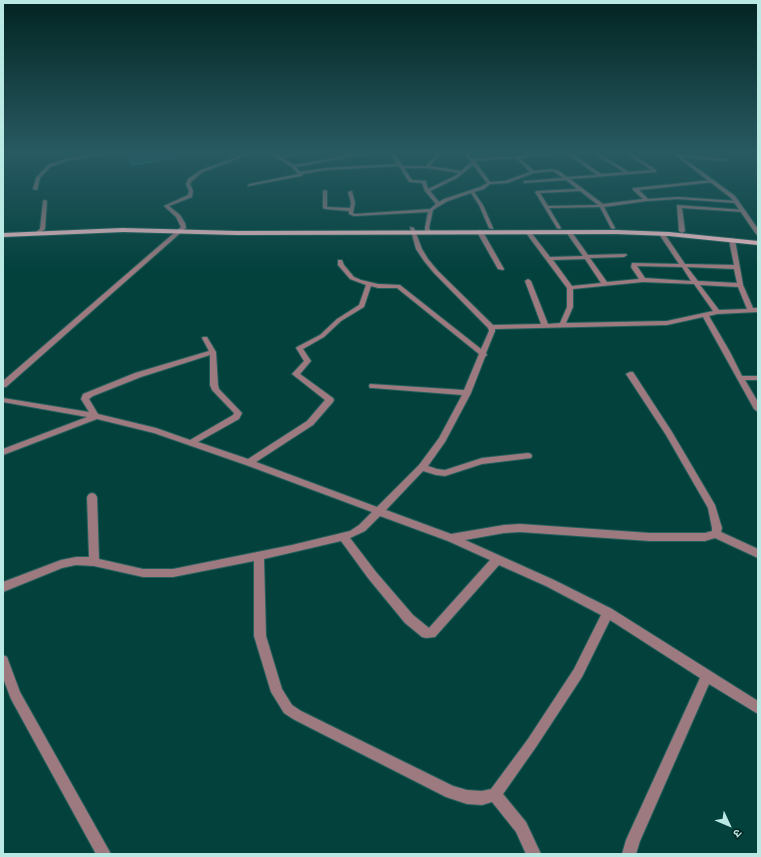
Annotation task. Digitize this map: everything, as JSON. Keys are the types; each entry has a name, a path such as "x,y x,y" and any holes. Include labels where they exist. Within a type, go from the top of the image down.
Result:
{"main road":[{"path":"3,231 182,229 237,233 491,228 613,228 682,231 758,239"},
{"path":"427,230 662,234 758,243"},
{"path":"3,235 40,231"}],"street":[{"path":"3,385 182,229 178,216 166,206 190,196 191,192"},
{"path":"325,192 325,208 351,210"},
{"path":"350,192 352,214 360,215 431,210"},
{"path":"427,192 438,203"},
{"path":"427,230 431,210 438,203 472,192 481,205 491,228"},
{"path":"537,192 559,228"},
{"path":"584,192 601,205 613,228"},
{"path":"638,192 647,200"},
{"path":"727,192 744,211 758,233"},
{"path":"546,207 586,207 678,198 737,202"},
{"path":"678,198 682,231"},
{"path":"40,231 45,201"},
{"path":"679,206 744,211"},
{"path":"3,587 61,564 76,561 94,562 143,573 173,573 259,557 352,534 362,528 422,467 442,440 467,393 491,336 491,327 431,266 420,249 412,230"},
{"path":"480,232 501,268"},
{"path":"528,232 570,288 571,302 563,324"},
{"path":"569,232 605,284"},
{"path":"662,234 718,312"},
{"path":"491,327 563,324 667,323 718,312 754,310 740,285 732,240"},
{"path":"549,258 624,255"},
{"path":"340,261 341,265 352,278 369,284 398,286 484,354"},
{"path":"643,280 634,267 634,264 736,267"},
{"path":"570,288 643,280 740,285"},
{"path":"528,281 545,325"},
{"path":"249,463 310,423 330,400 296,374 308,361 299,348 322,336 333,324 362,306 369,284"},
{"path":"705,315 758,409"},
{"path":"190,443 238,415 237,412 216,390 214,385 213,352 204,338"},
{"path":"96,416 86,399 86,396 138,375 213,352"},
{"path":"630,374 669,434 712,508 717,528 716,534"},
{"path":"740,378 758,378"},
{"path":"374,386 467,393"},
{"path":"3,400 96,416 156,431 249,463 451,538 550,583 608,613 758,708"},
{"path":"3,452 86,422 96,416"},
{"path":"422,467 436,472 445,473 482,461 528,456"},
{"path":"92,497 94,562"},
{"path":"451,538 504,528 650,537 712,536 716,534 758,554"},
{"path":"343,536 372,576 409,619 426,633 431,633 497,560"},
{"path":"259,557 260,636 277,692 288,709 297,715 451,792 467,797 482,798 495,794 532,743 578,673 608,613"},
{"path":"3,661 15,695 104,854"},
{"path":"629,854 633,840 707,676"},
{"path":"495,794 521,827 534,854"}]}
